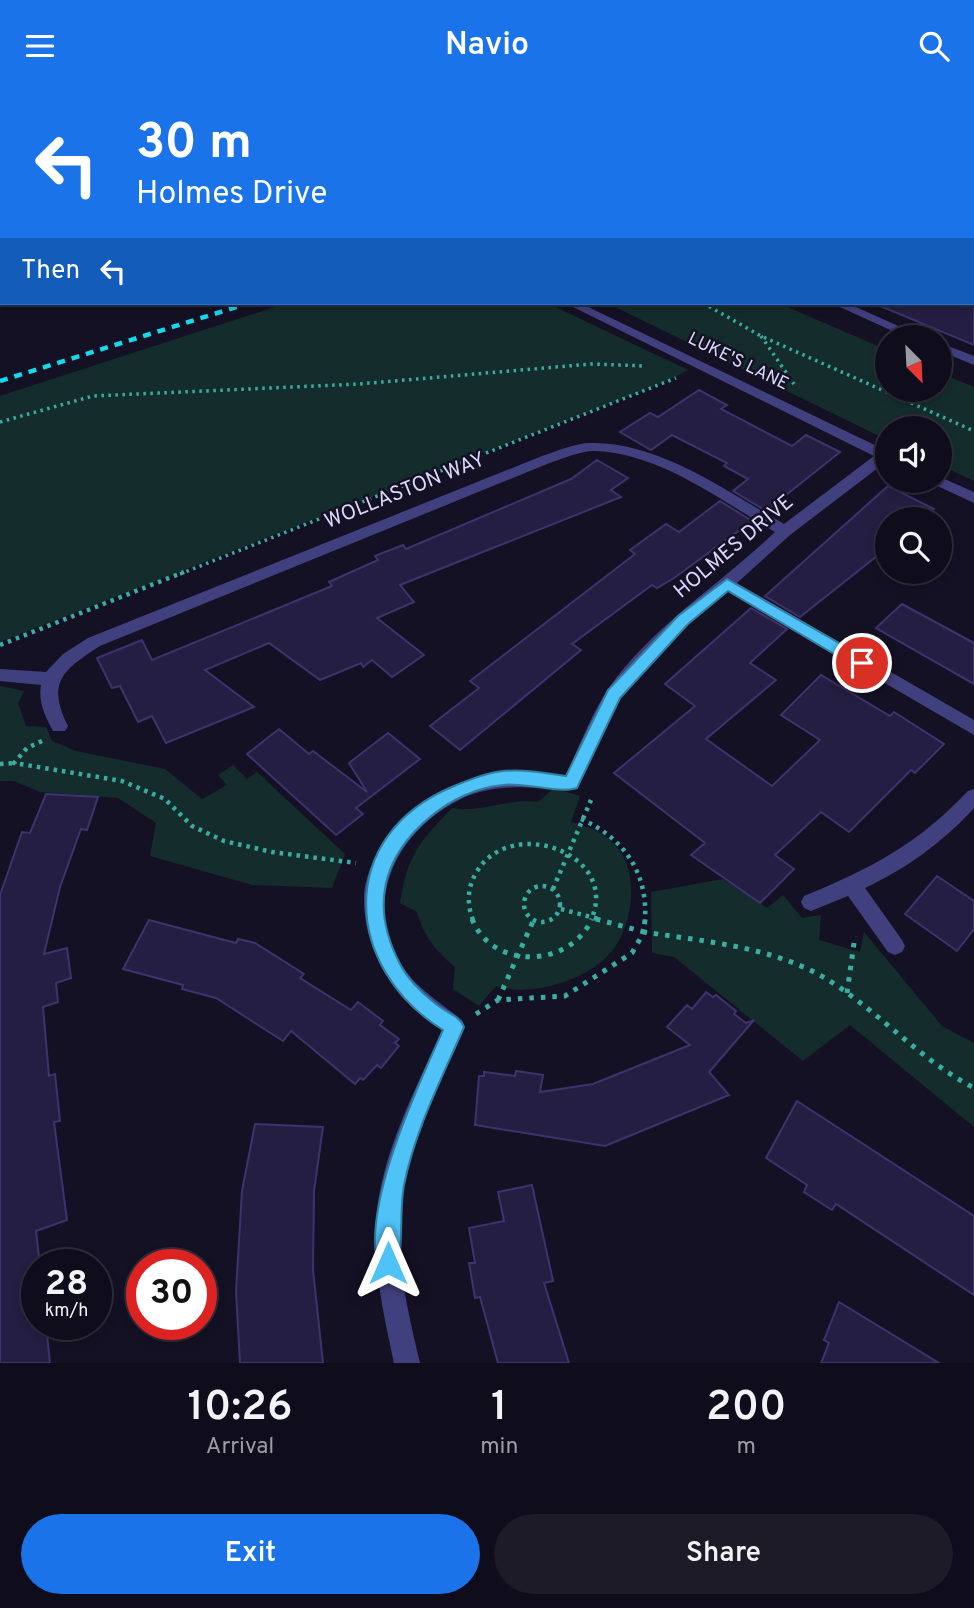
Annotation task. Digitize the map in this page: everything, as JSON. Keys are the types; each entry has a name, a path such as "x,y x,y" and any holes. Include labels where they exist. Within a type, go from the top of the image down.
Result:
{"street":[{"name":"LUKE'S LANE","path":"575,305 875,450"},
{"path":"842,305 889,325"},
{"path":"952,352 974,362"},
{"name":"WOLLASTON WAY","path":"49,679 62,665 94,642 389,520 547,459 590,447 622,449 668,467 785,531"},
{"name":"HOLMES DRIVE","path":"454,1027 430,1012 409,992 381,947 373,903 381,865 390,847 420,812 458,790 502,778 541,778 571,783 614,694 683,620 785,531 875,464"},
{"path":"952,488 974,498"},
{"path":"727,584 974,728"},
{"path":"0,675 49,679 46,692 55,732"},
{"path":"811,902 907,859 944,831 974,796"},
{"path":"845,888 895,946"},
{"path":"407,1363 390,1275 388,1219 394,1183 419,1107 454,1027"}],"path":[{"path":"707,305 761,336 974,431"},
{"path":"761,336 820,422"},
{"path":"0,422 41,408 93,396 359,384 591,364 633,363 655,367"},
{"path":"673,373 679,376"},
{"path":"14,763 27,748 55,732"},
{"path":"0,764 14,763 122,781 165,799 192,825 224,841 285,854 381,865"},
{"path":"553,889 580,819 594,793"},
{"path":"454,1027 498,1000 565,996 632,953 644,932 647,908 636,866 619,840 602,826 580,819"},
{"path":"538,843 566,852 590,872 597,890 598,909 595,918 579,942 561,953 539,957 517,955 496,947 480,933 469,906 472,879 482,863 498,851 517,844 538,843"},
{"path":"534,887 553,889 560,898 561,909 547,920 534,919 522,906 525,895 534,887"},
{"path":"845,888 856,926 846,994"},
{"path":"561,909 644,932 729,947 797,963 846,994 921,1057 974,1088"},
{"path":"498,1000 534,919"}],"green space":[{"path":"281,305 551,305 688,370 663,383 0,642 0,396"},
{"path":"611,305 783,305 875,345 875,403 952,403 952,378 974,387 974,481 952,471 952,416 875,416 875,434"},
{"path":"0,686 24,691 18,703 26,726 46,727 52,741 76,751 165,769 202,799 227,785 218,775 233,765 247,779 257,772 345,854 332,888 252,885 150,856 156,823 118,798 40,792 14,781 0,781"},
{"path":"554,788 580,796 571,822 602,834 621,852 628,867 631,884 628,919 613,950 585,973 540,988 517,990 496,986 479,1006 453,989 455,967 431,943 417,912 400,903 411,861 423,841 452,808 473,809 516,802 538,802"},
{"path":"723,879 767,908 783,895 802,918 821,915 819,940 860,952 864,932 942,1026 974,1043 974,1127 850,1025 803,1061 674,957 652,953 651,892"}],"building":[{"path":"878,305 974,305 974,345 952,336 952,325 926,325"},
{"path":"699,390 727,405 721,409 792,446 806,435 840,452 766,511 733,491 748,479 724,466 727,463 672,435 651,450 620,432 650,413 658,417"},
{"path":"597,460 628,478 611,490 621,497 400,585 414,602 377,618 424,655 392,677 372,660 363,667 361,663 320,680 269,643 205,670 254,707 166,743 152,716 138,722 120,686 112,688 97,658 142,640 152,660 332,586 329,582 378,560 375,556 403,545 406,549 571,479"},
{"path":"880,493 902,493 930,507 875,507 875,558 800,617 765,596"},
{"path":"720,501 752,521 674,578 657,588 652,585 572,644 581,650 460,750 430,726 479,688 470,681 635,554 630,550 666,524 679,532"},
{"path":"902,604 974,643 974,684 876,628"},
{"path":"751,608 787,629 750,663 776,680 706,739 772,786 820,740 781,715 821,675 890,716 894,712 944,744 915,773 911,770 849,832 821,812 775,855 794,869 760,903 691,855 705,843 614,773 695,706 665,684"},
{"path":"279,729 309,754 313,751 367,792 349,763 388,733 420,759 356,808 363,814 336,835 247,754"},
{"path":"46,794 98,797 87,830 81,829 60,887 44,954 67,948 71,978 56,983 58,1002 43,1007 49,1076 55,1074 60,1121 54,1122 67,1220 36,1231 38,1249 21,1249 21,1340 48,1340 50,1363 0,1363 0,895 22,832 30,833"},
{"path":"937,876 974,901 974,929 957,951 905,914"},
{"path":"149,920 236,943 238,939 255,943 304,974 300,978 351,1010 358,1002 383,1021 380,1025 399,1039 395,1043 399,1046 381,1068 377,1065 363,1080 360,1078 355,1084 291,1031 283,1041 216,998 182,989 183,985 123,969"},
{"path":"706,992 713,997 716,995 746,1023 754,1020 709,1072 729,1095 605,1146 475,1125 479,1076 484,1076 484,1072 515,1076 516,1071 543,1075 540,1092 593,1084 690,1045 667,1027 687,1005 692,1009"},
{"path":"797,1101 974,1216 974,1295 836,1204 832,1210 804,1192 807,1185 766,1158"},
{"path":"255,1124 323,1127 314,1191 313,1270 323,1363 240,1363 236,1291 242,1191"},
{"path":"532,1185 553,1281 544,1283 569,1363 498,1363 480,1297 475,1298 469,1263 475,1263 469,1228 504,1221 498,1192"},
{"path":"839,1302 939,1363 821,1363 829,1343 824,1340"}],"railway":[{"path":"0,381 243,305"}],"route":[{"path":"388,1263 388,1219 394,1183 419,1107 454,1027 430,1012 409,992 393,971 381,947 373,903 375,884 390,847 404,829 420,812 438,800 478,783 502,778 552,779 571,783 614,694 637,666 683,620 727,584 862,663"}]}
